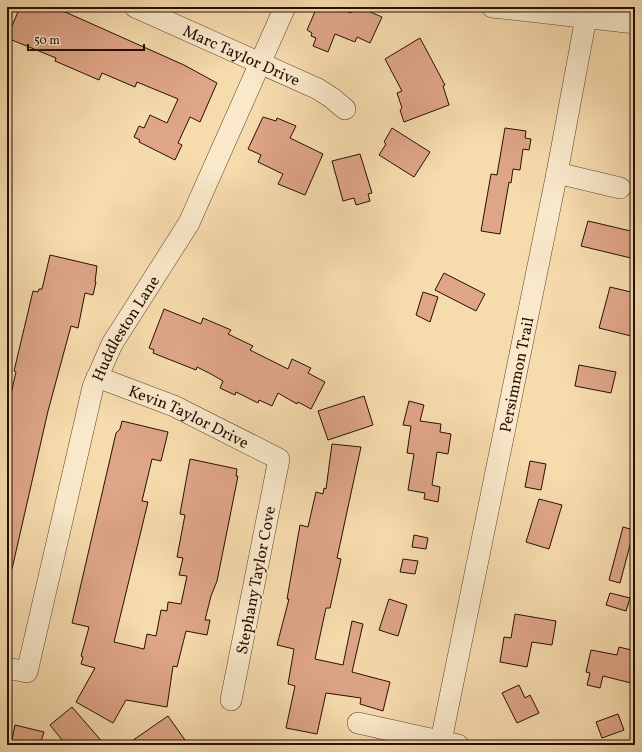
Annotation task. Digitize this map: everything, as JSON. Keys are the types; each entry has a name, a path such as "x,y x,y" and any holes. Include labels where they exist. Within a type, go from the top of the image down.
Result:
{"street":[{"name":"Marc Taylor Drive","path":"135,7 318,89 345,109"},
{"name":"Huddleston Lane","path":"17,670 97,377 112,344 189,222 285,7"},
{"path":"492,7 586,12 635,23"},
{"name":"Persimmon Trail","path":"449,743 557,174 586,12"},
{"path":"557,174 620,188"},
{"name":"Kevin Taylor Drive","path":"97,377 174,406 279,459"},
{"name":"Stephany Taylor Cove","path":"231,700 279,459"},
{"path":"358,723 449,743"}],"building":[{"path":"20,7 54,7 184,65 217,83 200,122 190,117 178,143 182,145 175,160 139,142 140,140 134,137 139,126 144,128 150,115 167,123 178,99 137,82 135,87 102,73 99,80 55,61 56,58 7,38"},
{"path":"317,7 336,7 351,13 353,7 359,7 382,17 370,43 357,37 355,42 335,34 328,52 313,46 316,38 311,36 312,33 307,30"},
{"path":"420,38 445,85 443,86 449,105 404,122 400,110 402,108 397,93 402,91 385,59"},
{"path":"263,117 276,121 277,118 296,126 290,138 323,154 305,195 278,184 283,174 258,162 261,155 248,149"},
{"path":"392,128 430,152 414,177 379,155 386,144 384,142"},
{"path":"505,128 526,131 525,138 531,139 529,150 523,149 520,170 513,169 511,183 509,182 500,234 481,231 491,174 497,175"},
{"path":"360,154 372,193 368,194 370,201 356,205 354,198 343,201 332,161"},
{"path":"588,221 635,232 635,259 581,246"},
{"path":"50,255 97,266 96,282 93,295 85,293 78,328 71,326 48,411 12,569 7,568 7,398 10,398 16,372 14,371 33,291 38,292 39,289 42,289"},
{"path":"444,273 485,294 476,311 435,290"},
{"path":"610,287 635,293 635,337 599,328"},
{"path":"423,292 438,297 430,322 416,315"},
{"path":"164,309 201,324 203,318 231,330 228,334 253,346 250,350 288,369 292,359 311,368 308,373 325,382 311,409 298,402 297,404 278,393 272,406 259,400 258,403 236,392 235,395 220,388 223,381 211,374 197,367 196,370 153,353 154,350 149,348"},
{"path":"579,365 616,372 611,393 575,386"},
{"path":"364,396 373,425 328,440 318,411"},
{"path":"409,401 424,405 420,421 441,424 440,432 451,434 448,454 437,452 432,485 440,487 438,502 424,499 425,493 408,490 414,454 407,453 411,426 403,425"},
{"path":"122,421 168,432 161,461 152,459 142,501 148,502 114,642 144,649 147,634 156,636 161,610 167,611 168,602 181,604 187,576 179,575 183,558 177,557 185,515 180,514 190,459 237,469 236,476 238,476 217,581 211,596 205,620 210,620 207,635 186,631 177,667 173,666 167,707 126,700 113,723 76,702 95,668 81,664 83,657 81,656 89,627 72,623 116,433 120,429"},
{"path":"332,444 361,447 337,558 341,559 330,608 326,608 315,659 343,665 352,621 363,624 352,672 390,682 383,711 360,704 361,698 326,693 317,734 286,728 295,686 288,684 294,649 277,645 289,599 287,599 300,525 308,527 316,492 323,494 324,488 326,489"},
{"path":"530,461 546,464 541,490 525,487"},
{"path":"539,499 562,505 549,549 526,542"},
{"path":"623,527 634,530 620,583 609,580"},
{"path":"414,535 428,538 426,549 412,547"},
{"path":"403,559 418,561 415,574 400,572"},
{"path":"610,593 630,598 626,611 606,605"},
{"path":"389,599 407,605 398,636 379,630"},
{"path":"515,614 556,621 552,645 532,642 527,667 500,662 504,637 511,638"},
{"path":"619,647 635,651 635,684 603,676 600,688 587,685 590,673 586,672 591,650 617,655"},
{"path":"519,685 525,698 530,695 539,713 517,723 502,693"},
{"path":"72,707 105,745 66,745 50,725"},
{"path":"618,714 624,730 602,738 596,722"},
{"path":"168,716 185,740 178,745 126,745"},
{"path":"15,725 44,732 40,745 11,745"}]}
